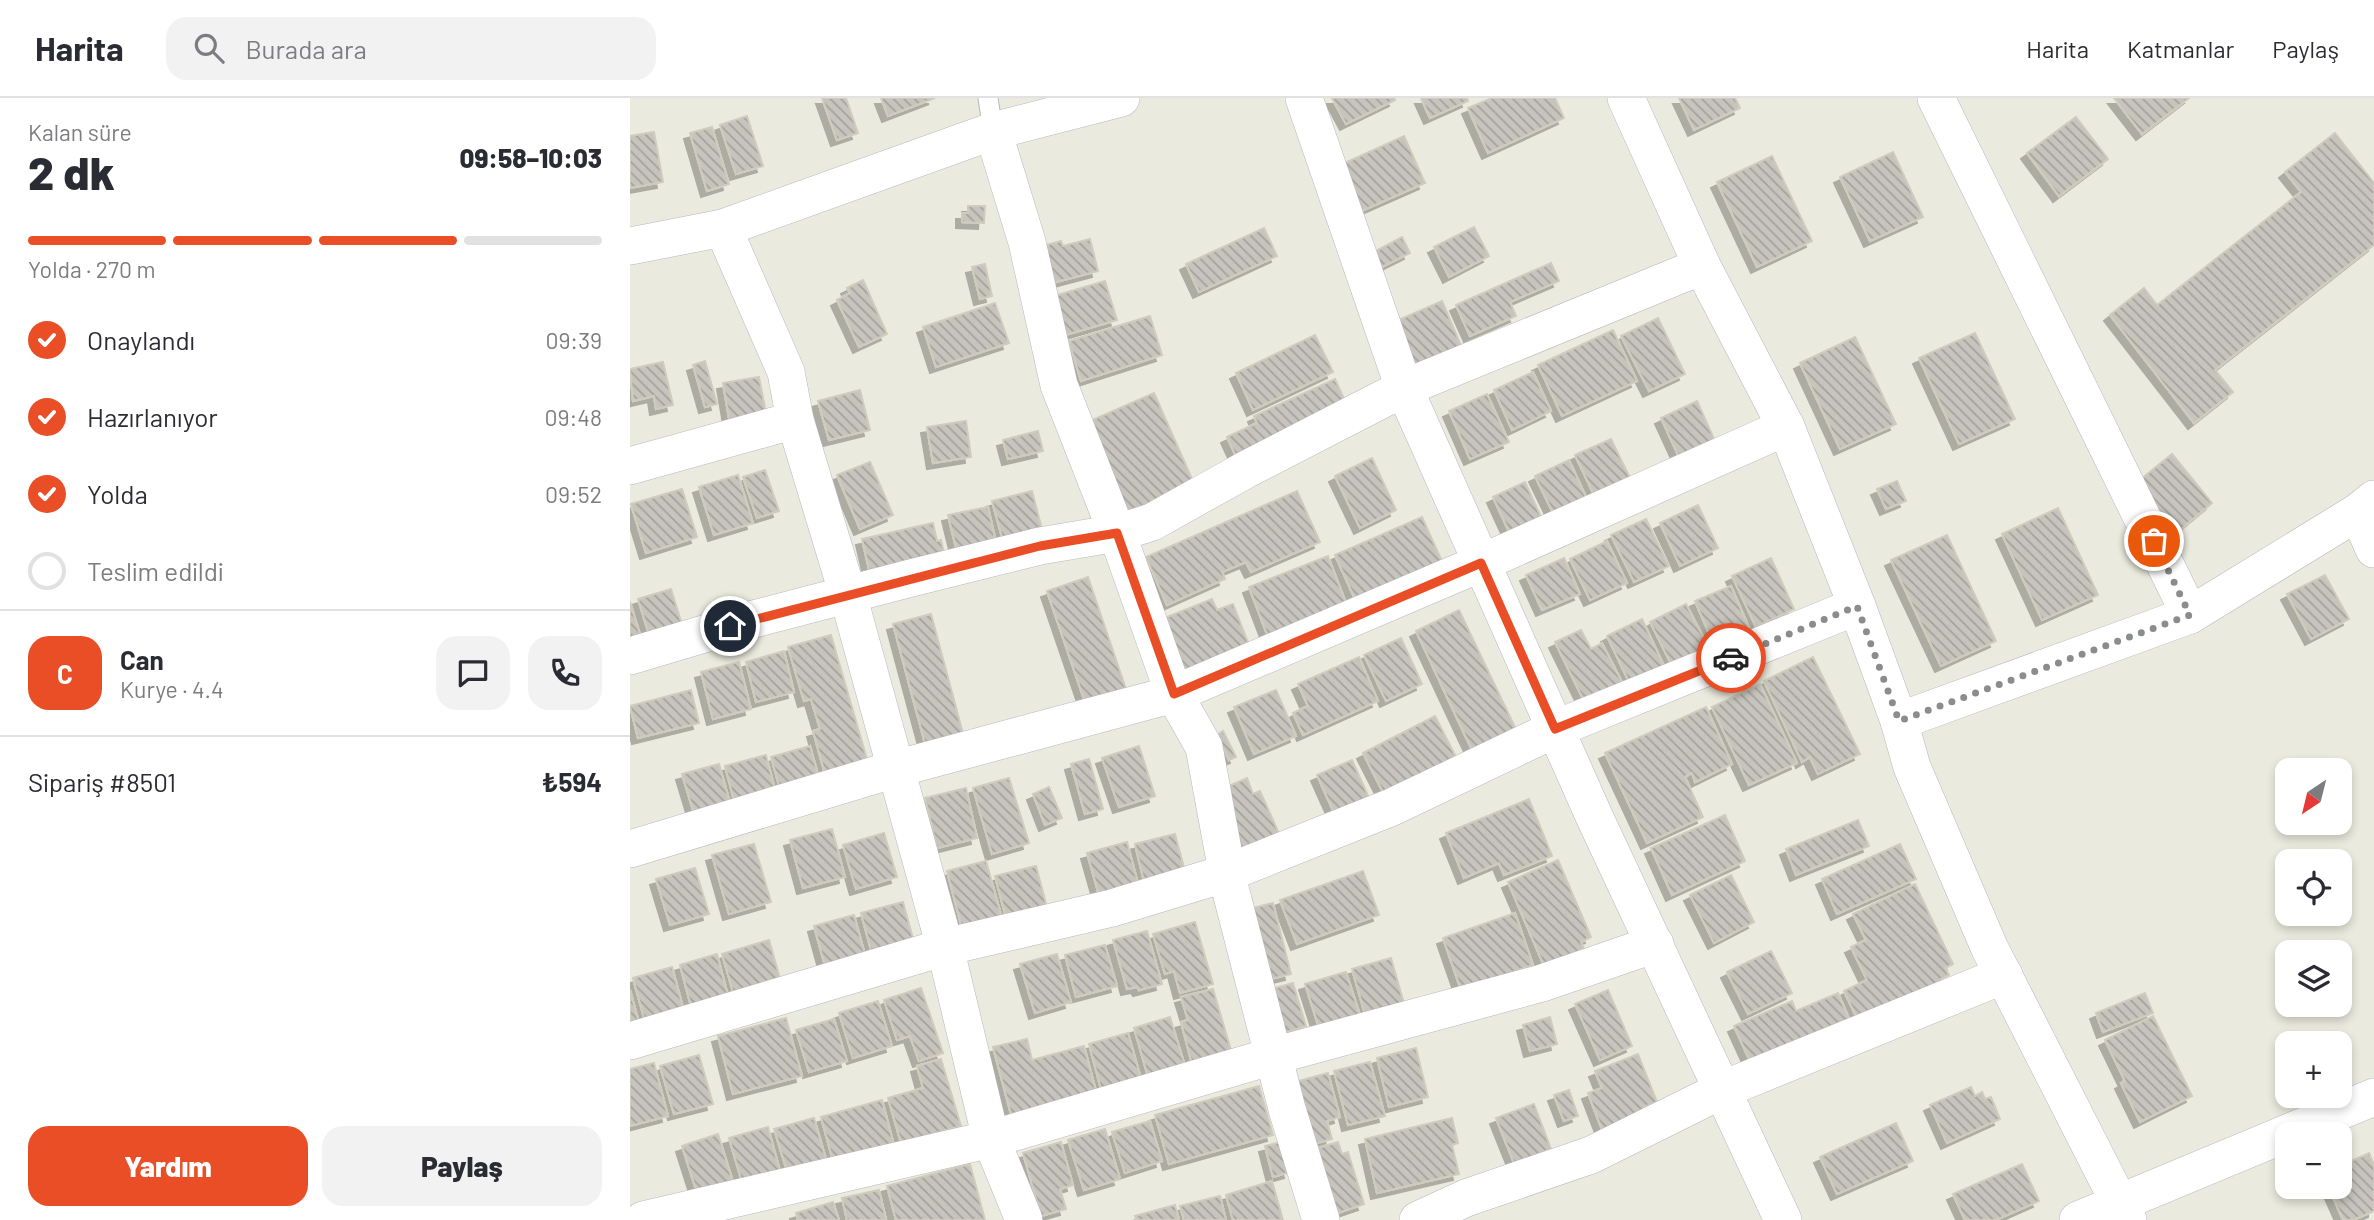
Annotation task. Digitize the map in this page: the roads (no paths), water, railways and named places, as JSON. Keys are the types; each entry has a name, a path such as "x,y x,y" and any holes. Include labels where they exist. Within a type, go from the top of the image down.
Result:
{"street":[{"path":"630,246 723,229 991,115 1121,98"},
{"path":"1304,98 1404,388 1555,729 1783,1220"},
{"path":"1626,98 1702,267 1786,427 1857,606 1899,721 1912,767 1990,949 2124,1212"},
{"path":"1936,98 2190,615"},
{"path":"991,115 1027,242 1059,385 1117,533 1174,694 1204,747 1227,873 1287,1109 1321,1220"},
{"path":"723,229 786,372 795,420 848,595 945,947 990,1139 1024,1220"},
{"path":"630,656 754,619 1040,546 1117,533 1152,522 1247,469 1404,388 1702,267"},
{"path":"630,466 795,420"},
{"path":"630,849 895,769 1174,694 1481,563 1786,427"},
{"path":"1899,721 2190,615 2366,506 2374,550"},
{"path":"630,1041 945,947 1112,908 1227,873 1392,807 1555,729 1857,606"},
{"path":"643,1220 990,1139 1273,1056 1542,983 1655,944"},
{"path":"1418,1220 1466,1198 1591,1154 1724,1089 2004,975"},
{"path":"2078,1220 2124,1212 2374,1097"}]}
